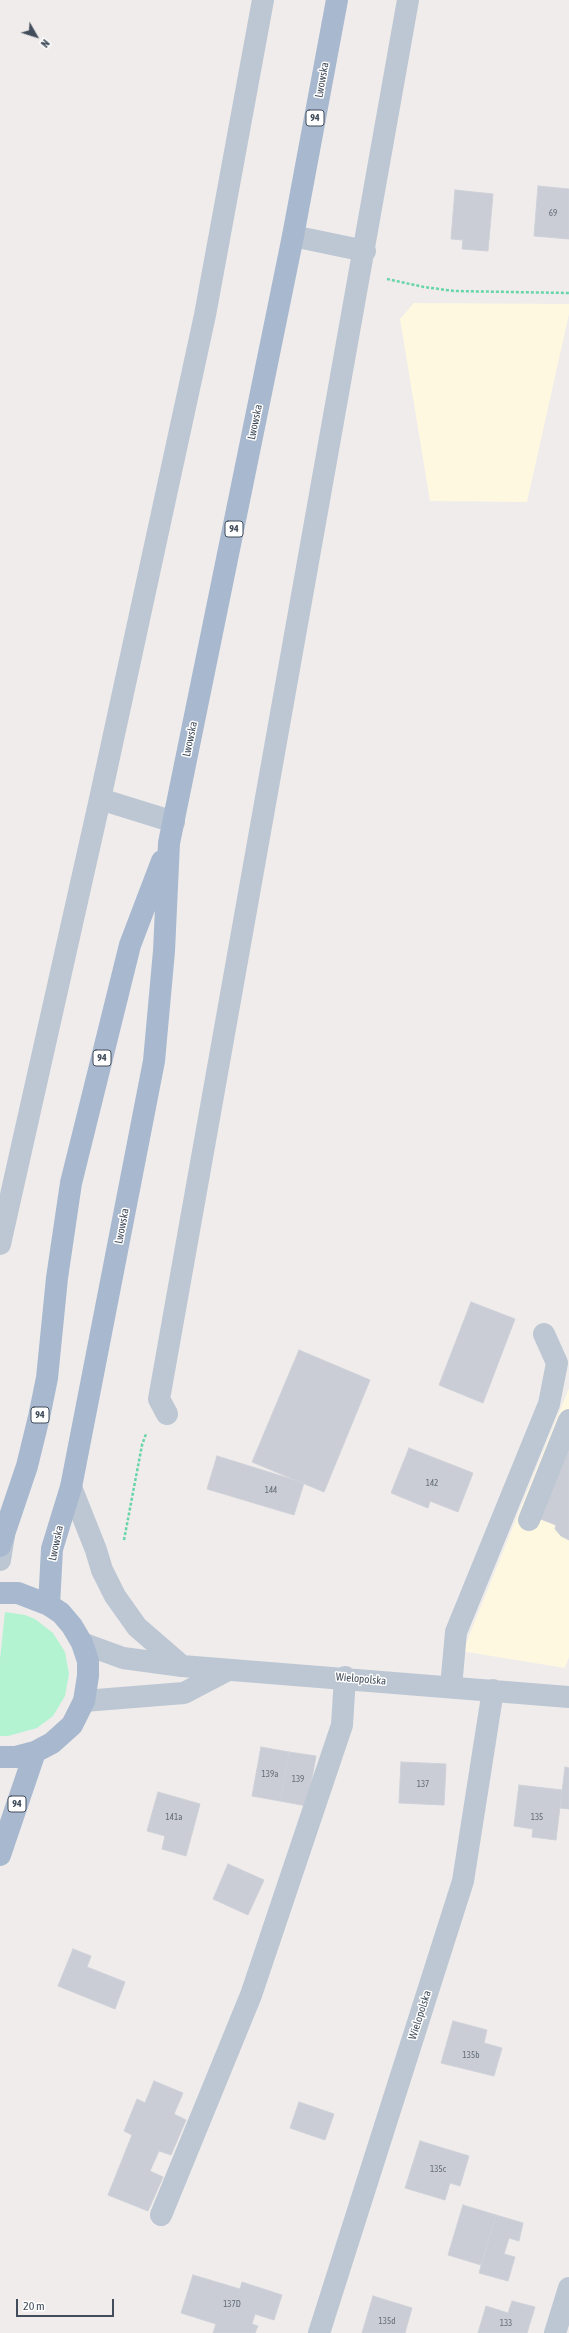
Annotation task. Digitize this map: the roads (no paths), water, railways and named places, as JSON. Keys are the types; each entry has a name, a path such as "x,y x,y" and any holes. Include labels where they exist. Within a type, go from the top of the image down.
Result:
{"main road":[{"name":"Lwowska","path":"2,1541 27,1466 45,1386 56,1278 71,1183 130,945 169,843 174,822 294,236 337,0"},
{"name":"Lwowska","path":"49,1604 52,1549 71,1487 154,1061 164,951 169,843"},
{"path":"0,1593 18,1593 49,1604 61,1613 72,1626 82,1642 88,1661 88,1676 84,1701 72,1725 52,1743 35,1752 16,1757 0,1757"},
{"name":"94","path":"0,1855 35,1752"}],"street":[{"path":"0,1244 100,799 205,315 263,0"},
{"path":"163,1407 408,0"},
{"path":"294,236 365,251"},
{"path":"100,799 174,822"},
{"path":"451,1687 456,1632 549,1404 556,1364 544,1334"},
{"path":"529,1520 569,1420"},
{"path":"71,1487 96,1550 102,1570 115,1596 137,1627 182,1666"},
{"path":"0,1560 2,1541"},
{"name":"Wielopolska","path":"82,1642 123,1658 182,1666 345,1677 569,1696"},
{"path":"84,1701 184,1693 228,1670"},
{"path":"161,2215 250,1995 342,1725 345,1677"},
{"name":"Wielopolska","path":"319,2333 463,1881 493,1690"},
{"path":"555,2333 569,2288"}]}
